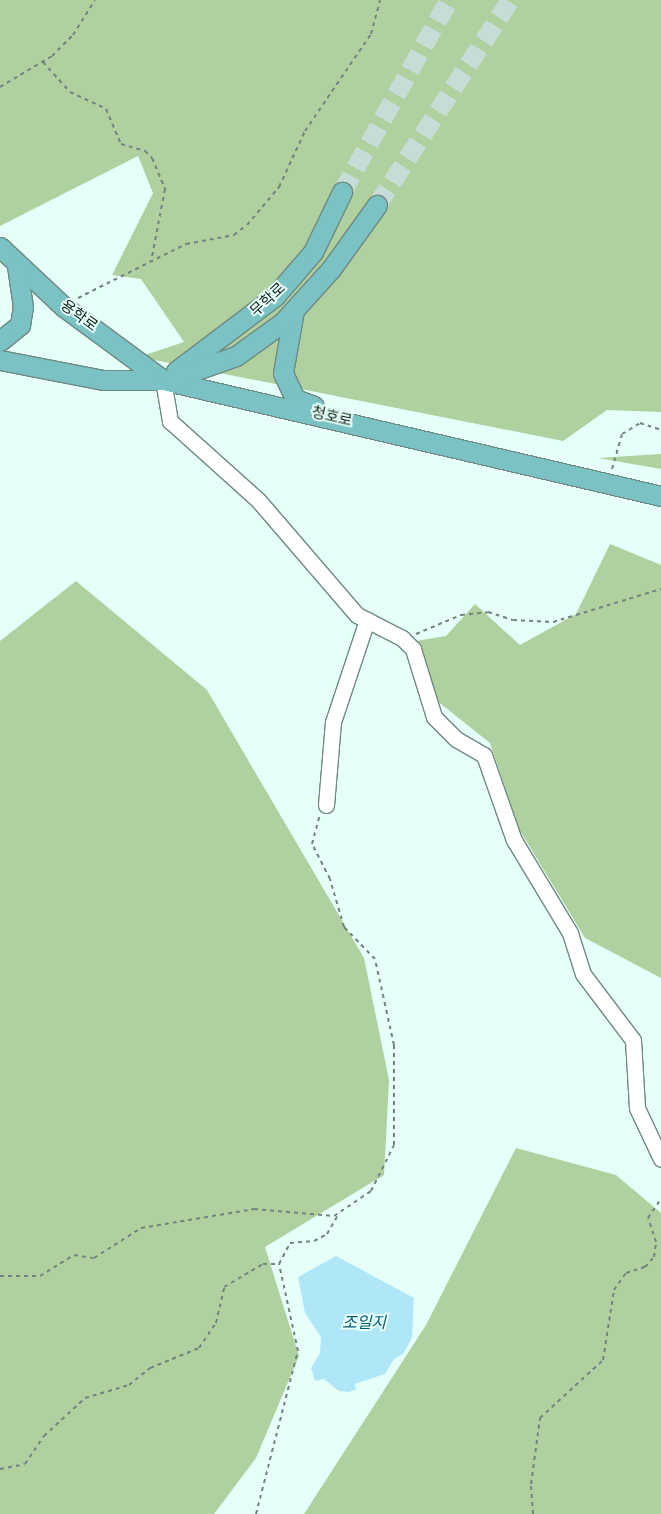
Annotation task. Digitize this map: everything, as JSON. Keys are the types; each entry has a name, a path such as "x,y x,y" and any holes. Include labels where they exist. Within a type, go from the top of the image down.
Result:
{"main road":[{"name":"무학로","path":"162,380 206,353 275,296 313,252 342,192"},
{"path":"162,380 185,378 236,356 295,309 331,269 377,205"},
{"name":"용학로","path":"0,247 17,266 162,380"},
{"path":"0,341 20,325 23,307 17,266"},
{"path":"295,309 283,373 295,398 347,420"},
{"name":"청호로","path":"0,360 103,380 162,380 347,420 661,496"}],"lane":[{"path":"162,380 170,421 258,500 357,616 402,638 413,649 434,717 456,739 484,755 490,765 514,840 570,933 584,974 633,1040 637,1108 661,1159"},
{"path":"326,806 333,722 366,620"}],"path":[{"path":"0,87 43,62 73,35 95,0"},
{"path":"74,296 87,296 195,241 234,235 247,225 279,187 305,131 371,34 380,0"},
{"path":"43,62 70,92 106,109 121,144 145,151 152,158 165,189 151,262"},
{"path":"610,484 614,449 622,434 640,423 661,430"},
{"path":"402,638 461,615 488,612 513,620 553,622 661,589"},
{"path":"256,1514 298,1351 279,1264 290,1243 314,1241 327,1234 339,1212 371,1191 394,1146 394,1045 376,958 344,927 330,879 312,844 311,833 326,806"},
{"path":"533,1514 531,1484 540,1418 602,1360 614,1290 626,1273 645,1267 654,1257 656,1242 648,1218 661,1199"},
{"path":"0,1276 40,1276 74,1255 94,1258 141,1228 254,1209 295,1215 339,1212"},
{"path":"0,1469 22,1466 44,1436 84,1398 128,1385 150,1368 199,1348 216,1323 224,1287 263,1264 279,1264"}],"green space":[{"path":"0,0 661,0 661,412 607,410 563,441 139,357 184,342 141,279 112,275 153,193 138,156 0,226"},
{"path":"661,454 661,469 598,458"},
{"path":"610,544 661,565 661,978 585,938 519,829 490,743 431,696 416,641 446,636 475,604 520,645 576,614"},
{"path":"76,581 207,690 364,958 389,1080 384,1175 265,1247 299,1356 256,1458 214,1514 0,1514 0,641"},
{"path":"516,1148 616,1175 661,1213 661,1514 304,1514 426,1325"}],"water":[{"name":"조일지","path":"336,1256 414,1298 412,1338 403,1354 394,1359 385,1374 355,1384 356,1390 348,1392 339,1391 324,1379 315,1381 311,1368 320,1353 321,1337 305,1313 298,1277"}],"tunnel":[{"path":"342,192 449,0"},
{"path":"377,205 510,0"}]}
